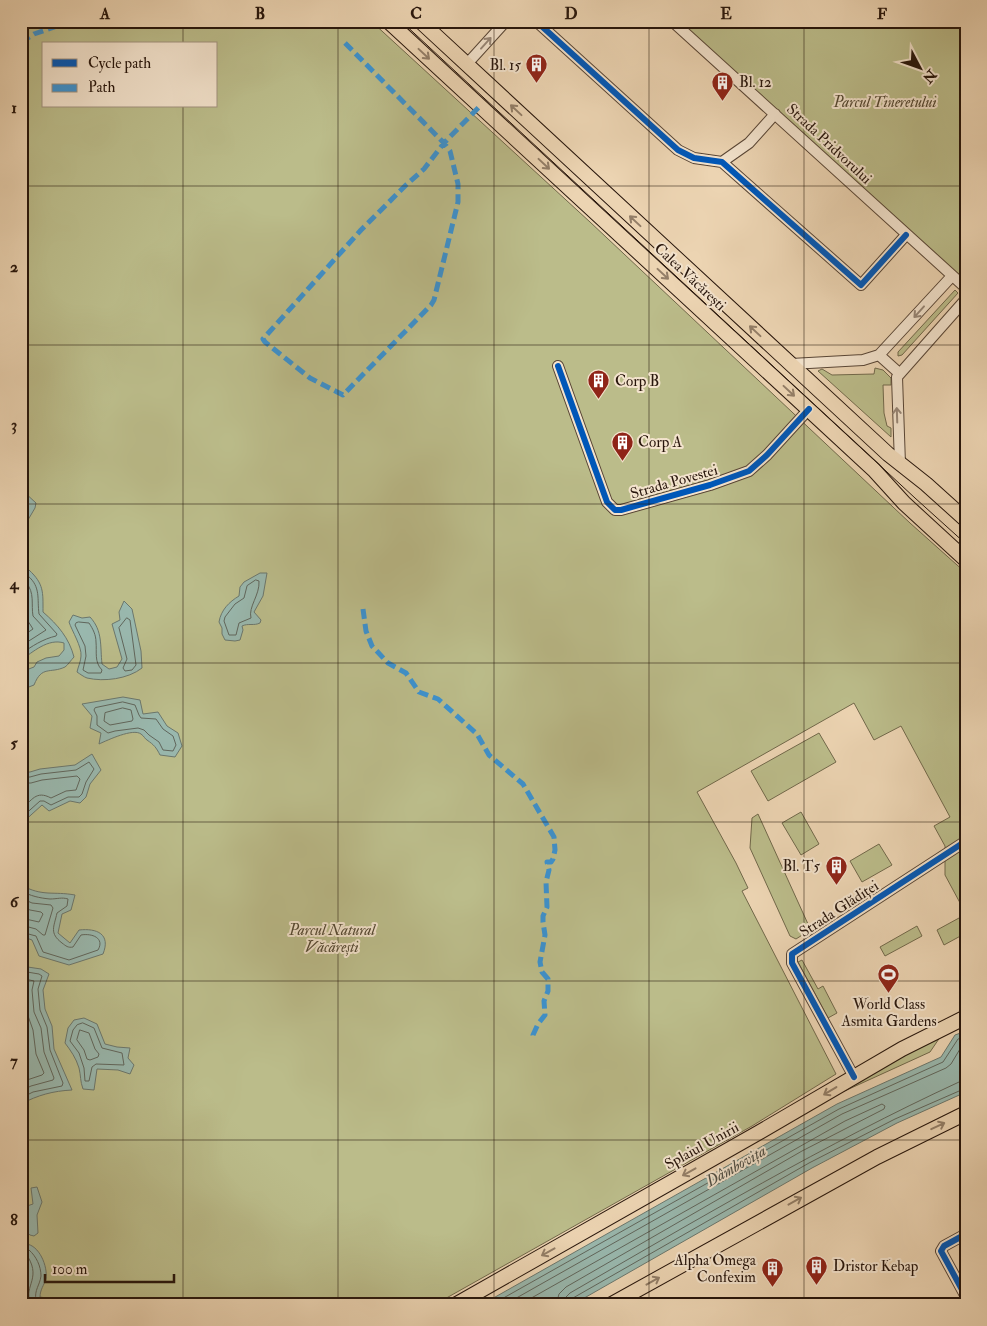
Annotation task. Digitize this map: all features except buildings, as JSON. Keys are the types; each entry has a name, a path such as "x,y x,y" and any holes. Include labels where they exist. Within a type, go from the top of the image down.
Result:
{"main road":[{"name":"Calea Văcărești","path":"388,21 809,409 874,470 904,503 966,560"},
{"name":"Calea Văcărești","path":"420,21 888,454 926,484 966,520"},
{"path":"888,454 920,488 966,529"},
{"path":"874,470 909,498 966,551"},
{"name":"Splaiul Unirii","path":"455,1305 926,1036 966,1017"},
{"path":"610,1305 868,1161 966,1113"}],"street":[{"path":"467,64 506,21"},
{"path":"536,21 678,150 694,158 722,162 861,286 906,235"},
{"name":"Strada Pridvorului","path":"672,21 966,288"},
{"path":"722,162 749,143 775,114"},
{"path":"791,364 863,360 879,355 952,276"},
{"path":"900,464 896,383 899,373 966,300"},
{"path":"879,355 899,373"},
{"name":"Strada Povestei","path":"558,366 607,502 615,510 710,486 749,471 767,455 809,409"},
{"name":"Strada Glădiței","path":"854,1077 792,963 792,954 966,842"},
{"path":"966,1234 944,1246 941,1251 966,1297"}],"green space":[{"name":"Parcul Natural Văcărești","path":"21,21 371,21 590,222 910,523 966,573 966,914 945,875 945,846 934,826 950,817 901,726 874,740 854,703 697,792 736,863 748,888 742,891 836,1074 752,1126 434,1305 21,1305"},
{"name":"Parcul Tineretului","path":"674,21 966,21 966,285"},
{"path":"955,290 958,293 902,355 898,356 898,352"},
{"path":"875,368 883,370 891,378 891,385 883,385 884,413 887,426 891,428 891,437 818,371 822,369 832,375 874,374"},
{"path":"819,733 836,762 768,801 751,771"},
{"path":"801,812 819,844 801,855 782,823"},
{"path":"758,814 808,924 807,932 796,939 790,936 750,848 752,818"},
{"path":"879,844 892,865 862,882 850,861"},
{"path":"959,918 966,933 944,945 937,930"},
{"path":"917,926 922,936 885,956 880,947"},
{"path":"802,960 818,989 823,986 837,1013 828,1018 798,962"},
{"path":"949,1024 930,1052 838,1094"}],"water":[{"path":"21,477 24,479 23,491 36,503 25,525 26,535 21,545"},
{"path":"29,570 38,580 42,589 43,612 62,632 74,657 65,667 43,672 34,685 21,690 21,672 34,667 37,662 46,658 59,656 64,650 64,643 52,642 21,660 21,573"},
{"path":"260,573 267,573 263,596 254,612 261,620 260,623 242,626 243,630 240,640 225,640 219,622 224,610 239,596 240,587 244,582"},
{"path":"124,601 132,609 141,651 142,668 130,675 116,679 101,680 87,678 77,672 81,660 81,652 69,622 73,615 82,618 90,617 99,633 102,664 109,669 117,667 122,659 112,624 120,620 119,612"},
{"path":"123,697 140,700 143,714 158,712 167,726 178,733 182,746 175,757 160,755 156,748 142,735 132,732 99,744 101,733 90,728 92,716 82,704"},
{"path":"92,754 101,770 90,784 86,797 80,803 70,801 49,811 42,805 21,824 21,772 75,765"},
{"path":"21,885 36,891 75,895 71,910 62,914 58,933 70,943 79,930 97,931 104,937 105,947 103,954 69,965 39,956 32,940 21,936"},
{"path":"21,966 41,969 49,974 43,990 45,1009 52,1026 54,1049 72,1090 46,1094 21,1104"},
{"path":"84,1018 97,1024 105,1044 130,1048 128,1058 134,1065 130,1074 118,1070 97,1069 94,1090 83,1089 78,1064 65,1043 68,1028 74,1020"},
{"name":"Dâmbovița","path":"966,1031 966,1092 897,1123 812,1168 572,1305 481,1305 837,1104 941,1057 955,1035"},
{"path":"37,1187 42,1202 37,1215 38,1233 34,1236 21,1228 21,1208 33,1204 31,1188"},
{"path":"26,1244 31,1245 39,1252 46,1268 46,1279 40,1297 52,1299 58,1305 21,1305 21,1247"}],"tram line":[{"path":"401,21 966,544"}],"marked path":[{"path":"21,42 34,34 71,21"},
{"path":"345,43 444,143 450,151 458,184 458,202 434,300 343,395 310,378 263,339 361,230 424,169 444,143 480,106"},
{"path":"363,609 366,631 372,646 388,663 406,673 419,692 438,699 477,734 489,755 523,784 554,837 555,850 553,859 551,862 547,862 549,870 546,882 547,907 543,916 545,935 540,962 542,972 548,979 548,991 544,1001 545,1015 538,1024 533,1035 534,1038"}],"cycle path":[{"path":"536,21 678,150 694,158 722,162 861,285 906,235"},
{"path":"558,366 607,502 615,510 621,510 710,485 749,471 767,455 809,409"},
{"path":"854,1077 792,963 792,954 966,841"},
{"path":"966,1234 944,1246 941,1251 966,1297"}],"place":[{"name":"Bl. 15","path":"537,84"},
{"name":"Bl. 12","path":"723,101"},
{"name":"Corp B","path":"599,400"},
{"name":"Corp A","path":"622,461"},
{"name":"Bl. T5","path":"836,885"},
{"name":"World Class Asmita Gardens","path":"889,994"},
{"name":"Dristor Kebap","path":"817,1285"},
{"name":"Alpha Omega Confexim","path":"772,1288"}]}
